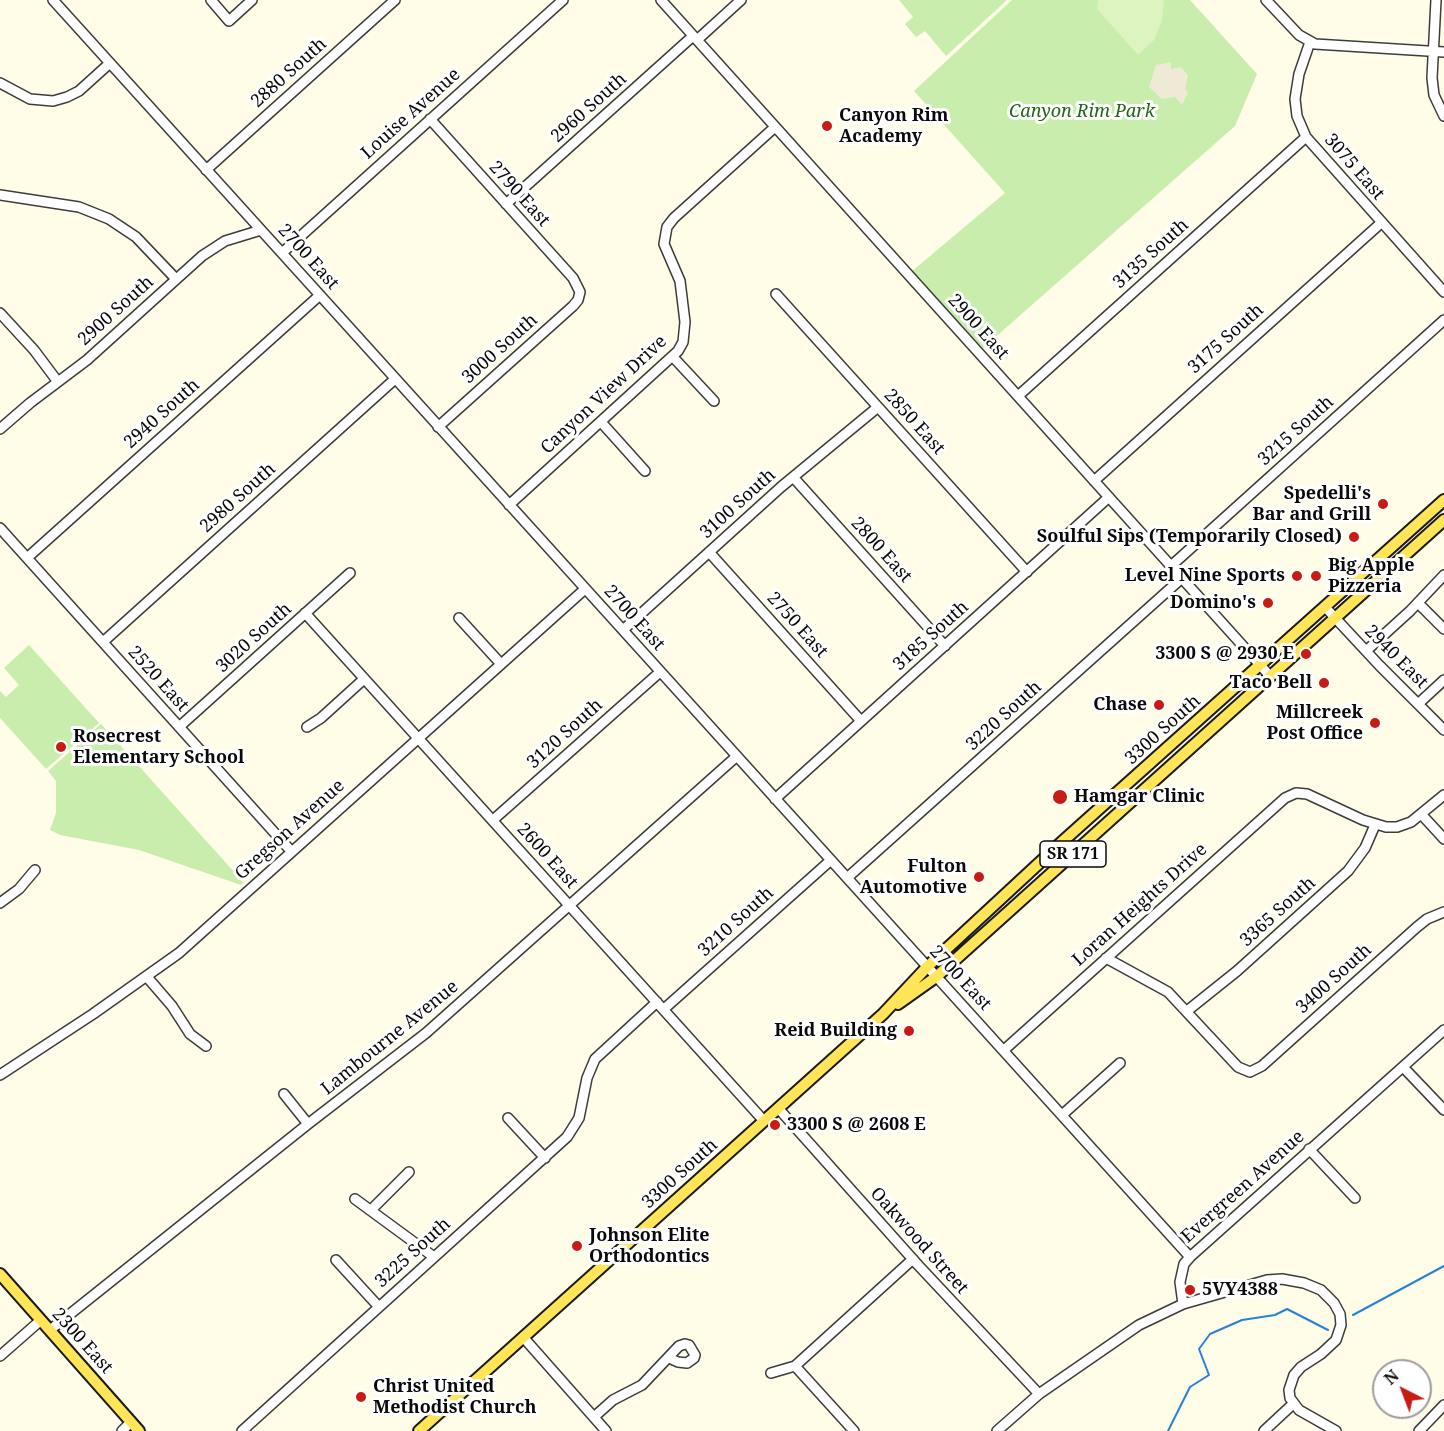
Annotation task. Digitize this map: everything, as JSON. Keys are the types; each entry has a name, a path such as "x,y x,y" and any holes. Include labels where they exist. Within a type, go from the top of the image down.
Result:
{"main road":[{"name":"3300 South","path":"419,1431 882,1014 927,966 1260,665 1442,506"},
{"name":"3300 South","path":"882,1014 936,977 1444,520"},
{"name":"2300 East","path":"0,1274 135,1427"}],"street":[{"name":"2700 East","path":"53,0 1190,1257"},
{"path":"211,0 229,21 252,0"},
{"name":"2880 South","path":"206,170 395,0"},
{"name":"Louise Avenue","path":"282,253 563,0"},
{"name":"2900 East","path":"660,0 1270,676"},
{"name":"2960 South","path":"506,204 741,0"},
{"path":"1266,0 1294,30 1310,42 1329,46 1444,52"},
{"path":"1436,0 1432,51 1433,87 1437,103 1444,116"},
{"name":"3075 East","path":"1310,42 1299,74 1295,99 1297,116 1306,137 1444,292"},
{"path":"0,84 30,99 53,101 79,91 110,63"},
{"name":"2790 East","path":"430,119 573,278 580,292"},
{"name":"Canyon View Drive","path":"509,505 673,357 682,342 685,322 680,281 665,249 664,238 667,228 674,218 776,128"},
{"name":"3135 South","path":"1018,396 1306,137"},
{"path":"0,195 79,207 109,219 136,237 176,279"},
{"name":"3175 South","path":"1094,481 1381,223"},
{"name":"2900 South","path":"0,429 87,360 176,279 218,245 261,230"},
{"name":"3000 South","path":"438,426 573,306 580,292"},
{"name":"2850 East","path":"776,294 1027,572"},
{"name":"2940 South","path":"27,558 320,295"},
{"path":"0,313 34,350 58,382"},
{"name":"3215 South","path":"1171,566 1444,320"},
{"path":"673,357 714,401"},
{"name":"2980 South","path":"103,642 396,379"},
{"name":"3100 South","path":"623,630 793,477 878,407"},
{"path":"601,422 645,471"},
{"name":"2800 East","path":"793,477 945,646"},
{"name":"3185 South","path":"775,799 1109,498"},
{"name":"2520 East","path":"0,528 291,852"},
{"name":"2750 East","path":"709,552 861,721"},
{"name":"3020 South","path":"179,727 350,573"},
{"path":"1366,651 1418,603 1444,575"},
{"name":"3220 South","path":"847,878 1182,578"},
{"name":"Gregson Avenue","path":"0,1075 179,953 585,589"},
{"path":"1418,603 1444,629"},
{"name":"2940 East","path":"1325,607 1444,730"},
{"name":"2600 East","path":"305,613 764,1120"},
{"path":"459,618 501,664"},
{"name":"3120 South","path":"492,820 660,672"},
{"path":"307,727 321,718 364,679"},
{"path":"1418,704 1444,680"},
{"name":"Lambourne Avenue","path":"50,1330 426,1033 737,756"},
{"name":"Loran Heights Drive","path":"1004,1050 1280,801 1290,795 1302,793 1318,797 1375,825"},
{"path":"1375,825 1398,827 1411,822 1444,795"},
{"path":"1422,815 1444,839"},
{"name":"3365 South","path":"1187,1011 1237,971 1348,871 1365,848 1375,825"},
{"name":"3210 South","path":"664,1009 831,860"},
{"path":"0,903 19,889 35,870"},
{"name":"3400 South","path":"1187,1011 1236,1065 1247,1071 1253,1071 1262,1066 1417,927 1427,919 1444,912"},
{"path":"1106,958 1164,989 1187,1011"},
{"path":"147,976 172,1006 190,1034 206,1046"},
{"name":"3225 South","path":"242,1431 545,1158 576,1125 592,1065 598,1054 657,1002"},
{"name":"Evergreen Avenue","path":"1183,1304 1180,1282 1184,1264 1190,1257 1444,1030"},
{"path":"1062,1115 1120,1063"},
{"path":"1403,1067 1444,1110"},
{"path":"284,1094 308,1124"},
{"name":"Oakwood Street","path":"778,1108 913,1259 1039,1394"},
{"path":"508,1118 545,1158"},
{"path":"1309,1149 1355,1198"},
{"path":"371,1210 409,1172"},
{"path":"355,1199 434,1257"},
{"path":"771,1373 795,1366 913,1259"},
{"path":"336,1260 379,1307"},
{"path":"997,1431 1039,1394 1127,1332 1183,1304 1267,1280 1282,1279 1314,1286 1328,1296 1340,1314 1341,1325 1336,1340 1294,1375 1289,1390 1293,1404 1307,1415 1336,1431"},
{"path":"0,1356 41,1320"},
{"path":"523,1337 606,1431"},
{"path":"594,1417 613,1400 642,1385 669,1358"},
{"path":"795,1366 854,1431"},
{"path":"1264,1431 1293,1404"},
{"path":"1419,1431 1444,1405"},
{"path":"122,1431 135,1427"}],"green space":[{"path":"899,0 1007,0 946,56 925,31 916,37 905,24 913,17"},
{"name":"Canyon Rim Park","path":"1012,0 1190,0 1257,74 1235,126 983,348 911,272 1005,193 914,91"},
{"path":"1098,0 1164,0 1162,21 1154,40 1138,55 1097,9"},
{"path":"29,645 99,723 46,769 0,718 0,691 6,697 19,685 4,668"},
{"path":"101,724 244,883 241,885 139,850 60,835 50,830 56,813 56,781 48,771"}],"shaded area":[{"path":"1171,62 1171,69 1181,67 1188,75 1185,89 1188,93 1182,105 1175,97 1162,99 1149,87 1156,65"}],"waterway":[{"path":"1353,1315 1444,1266"},
{"path":"1168,1431 1190,1387 1209,1375 1199,1349 1210,1334 1242,1320 1275,1315 1287,1309 1328,1330"}],"place":[{"name":"Canyon Rim Academy","path":"827,126"},
{"name":"Spedelli's Bar and Grill","path":"1383,504"},
{"name":"Soulful Sips (Temporarily Closed)","path":"1354,537"},
{"name":"Level Nine Sports","path":"1297,576"},
{"name":"Big Apple Pizzeria","path":"1316,576"},
{"name":"Domino's","path":"1268,603"},
{"name":"3300 S @ 2930 E","path":"1306,654"},
{"name":"Taco Bell","path":"1324,683"},
{"name":"Chase","path":"1159,705"},
{"name":"Millcreek Post Office","path":"1375,723"},
{"name":"Rosecrest Elementary School","path":"61,747"},
{"name":"Hamgar Clinic","path":"1060,797"},
{"name":"Fulton Automotive","path":"979,877"},
{"name":"Reid Building","path":"909,1031"},
{"name":"3300 S @ 2608 E","path":"775,1125"},
{"name":"Johnson Elite Orthodontics","path":"577,1246"},
{"name":"5VY4388","path":"1190,1290"},
{"name":"Christ United Methodist Church","path":"361,1397"}]}
